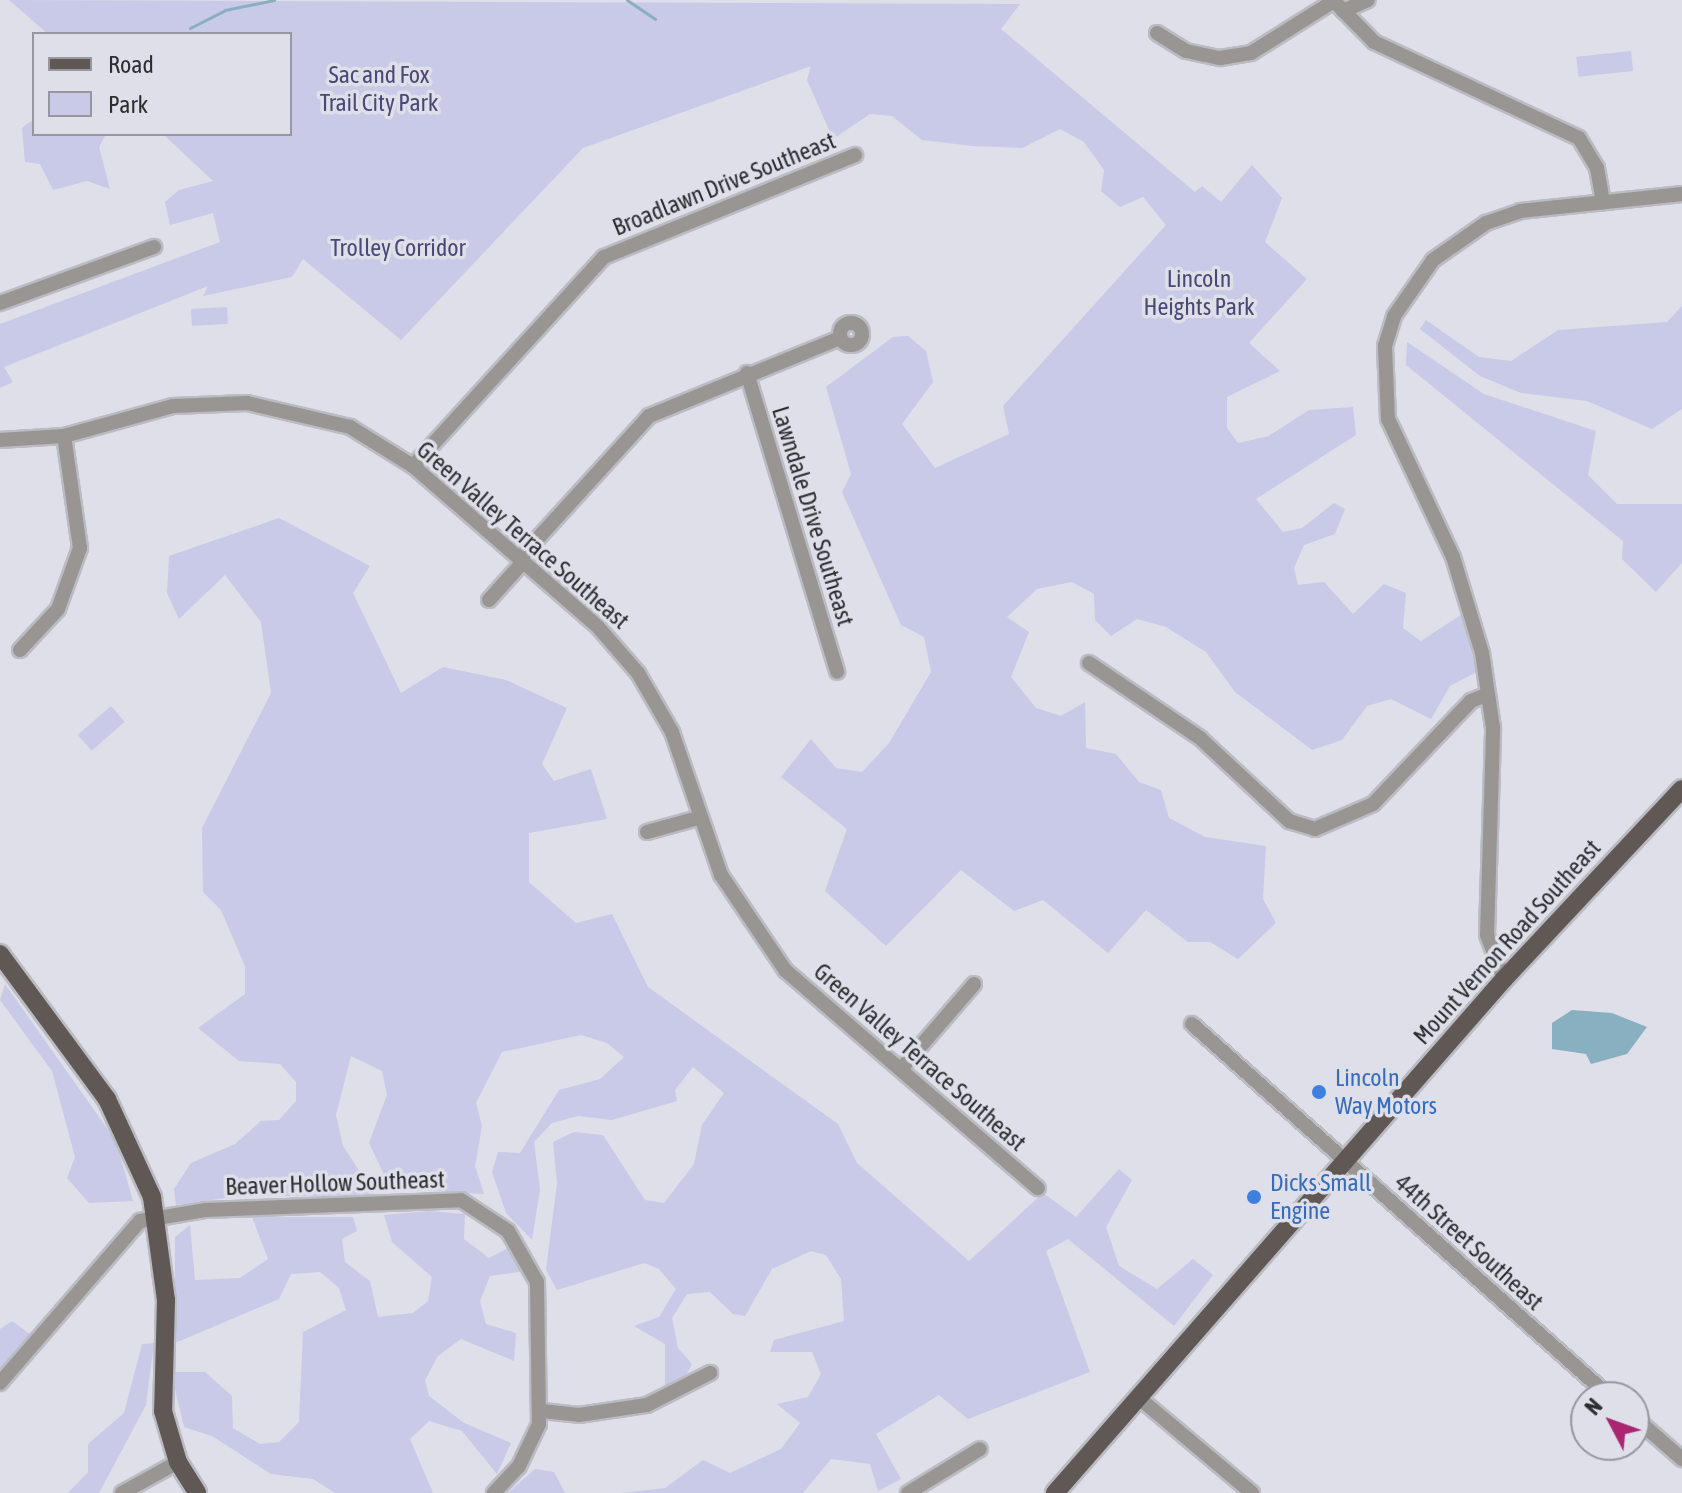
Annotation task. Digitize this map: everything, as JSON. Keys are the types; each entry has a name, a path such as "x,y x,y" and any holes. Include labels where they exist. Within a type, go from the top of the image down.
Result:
{"main road":[{"name":"Mount Vernon Road Southeast","path":"1055,1493 1504,979 1682,789"},
{"path":"2,960 118,1117 157,1219 166,1300 161,1391 178,1462 197,1493"}],"street":[{"path":"1157,33 1186,51 1220,58 1251,53 1336,4 1368,0"},
{"path":"1336,4 1384,47 1579,138 1597,168 1603,202"},
{"name":"Broadlawn Drive Southeast","path":"413,466 604,257 855,155"},
{"path":"1504,979 1487,935 1488,694 1464,584 1388,419 1385,346 1411,288 1457,239 1520,211 1682,194"},
{"path":"0,303 154,247"},
{"path":"489,600 649,416 747,373 840,338"},
{"name":"Lawndale Drive Southeast","path":"747,373 837,672"},
{"name":"Green Valley Terrace Southeast","path":"0,440 64,436 173,406 247,403 350,427 413,466 522,559 638,673 672,732 698,818 721,875 759,939 901,1069 1038,1188"},
{"path":"20,650 58,609 80,548 64,436"},
{"path":"1089,663 1200,738 1289,821 1315,829 1373,804 1471,701 1488,694"},
{"path":"647,832 698,818"},
{"path":"901,1069 974,984"},
{"name":"44th Street Southeast","path":"1192,1024 1592,1381"},
{"name":"Beaver Hollow Southeast","path":"157,1219 420,1199 461,1200 486,1210 508,1231 537,1282 542,1411 519,1466 494,1493"},
{"path":"0,1383 119,1241 140,1221 157,1219"},
{"path":"542,1411 579,1415 647,1405 710,1373"},
{"path":"1138,1397 1252,1493"},
{"path":"1650,1431 1682,1459"},
{"path":"908,1493 980,1449"},
{"path":"122,1493 178,1462"}],"green space":[{"path":"9,0 1020,4 1001,29 1195,192 1202,186 1221,202 1252,165 1282,198 1265,242 1307,279 1249,343 1280,371 1227,397 1227,428 1238,443 1269,436 1309,410 1353,407 1356,435 1256,499 1283,532 1302,528 1334,503 1345,509 1335,534 1304,545 1294,568 1298,585 1324,582 1353,614 1384,584 1406,593 1403,628 1421,641 1462,614 1477,672 1450,686 1431,719 1391,699 1367,706 1342,740 1312,750 1235,692 1206,652 1166,627 1137,619 1111,636 1095,620 1094,594 1072,582 1037,589 1007,617 1029,632 1011,677 1036,708 1061,716 1085,702 1086,748 1116,754 1139,782 1161,790 1169,818 1205,837 1266,846 1263,899 1276,923 1238,959 1210,942 1188,942 1146,910 1108,953 1043,900 1014,911 961,870 886,946 825,891 847,829 781,777 811,739 836,768 862,772 889,743 931,672 924,637 901,625 842,492 851,474 826,387 893,337 908,336 926,351 933,382 902,424 935,468 1009,434 1003,406 1166,225 1143,197 1120,207 1101,191 1104,170 1084,142 1060,129 1022,148 973,146 922,140 892,116 870,114 833,139 807,80 811,66 583,148 401,340 303,259 292,277 203,296 208,286 4,367 13,382 0,388 0,324 220,242 213,213 170,225 165,202 179,190 213,181 165,136 292,136 292,32 46,32"},
{"path":"1631,51 1633,71 1578,77 1576,57"},
{"path":"32,120 32,136 105,136 99,147 110,189 87,181 53,190 40,164 25,162 22,128"},
{"path":"1682,306 1682,409 1652,429 1587,401 1521,393 1480,376 1420,329 1426,320 1479,357 1511,361 1558,330 1667,322"},
{"path":"227,307 228,324 192,326 191,309"},
{"path":"1407,342 1484,394 1596,431 1588,475 1617,504 1682,504 1682,563 1656,592 1622,559 1623,541 1406,365"},
{"path":"279,518 370,566 353,593 401,693 443,667 506,680 567,708 542,764 554,781 591,769 607,819 529,833 529,882 576,923 612,914 648,987 838,1124 857,1163 969,1261 1043,1193 1076,1217 1119,1169 1132,1180 1106,1227 1119,1266 1157,1289 1193,1259 1213,1275 1174,1326 1068,1239 1046,1251 1090,1372 968,1419 939,1395 876,1434 901,1479 878,1491 870,1464 831,1459 803,1493 621,1493 665,1488 703,1460 730,1473 781,1449 800,1423 777,1404 808,1397 821,1374 812,1352 770,1352 774,1340 844,1321 841,1279 826,1255 811,1251 772,1269 745,1316 733,1314 710,1292 687,1294 672,1318 678,1348 692,1364 683,1381 665,1386 665,1344 634,1326 659,1317 676,1289 659,1269 644,1263 557,1290 546,1270 557,1183 553,1142 574,1132 603,1135 645,1200 664,1203 694,1164 702,1125 724,1093 693,1067 675,1090 677,1101 612,1120 578,1116 552,1123 534,1142 540,1190 532,1240 506,1213 492,1172 498,1152 520,1153 559,1090 600,1079 624,1057 607,1043 581,1035 502,1052 476,1103 482,1126 475,1166 484,1194 391,1189 369,1143 387,1095 382,1071 351,1056 336,1115 343,1146 377,1198 247,1195 176,1205 174,1189 191,1163 235,1144 261,1121 279,1120 296,1101 296,1082 280,1064 239,1061 198,1028 245,994 245,966 221,910 203,892 202,828 271,693 261,622 225,575 179,619 167,593 169,556"},
{"path":"111,706 125,722 92,751 78,735"},
{"path":"5,984 116,1141 133,1201 89,1203 67,1178 75,1157 52,1071 0,1000"},
{"path":"429,1211 465,1214 464,1239 489,1258 510,1247 520,1272 490,1276 480,1301 486,1324 516,1333 514,1361 461,1339 438,1356 425,1380 429,1396 464,1423 511,1443 497,1474 462,1431 429,1421 410,1439 433,1493 335,1493 313,1479 271,1474 212,1436 184,1427 171,1372 205,1372 232,1396 233,1428 260,1444 279,1442 299,1422 303,1332 346,1310 339,1288 320,1272 291,1274 279,1299 175,1343 175,1237 190,1225 195,1280 240,1278 268,1259 252,1217 353,1217 357,1231 342,1239 345,1262 370,1281 378,1317 413,1313 428,1301 432,1277 392,1242 384,1215"},
{"path":"12,1321 31,1335 0,1369 0,1329"},
{"path":"154,1343 146,1405 99,1493 68,1493 88,1472 88,1444 124,1413 142,1344"},
{"path":"535,1469 554,1472 565,1493 508,1493"}],"shaded area":[{"path":"1572,1010 1612,1013 1647,1027 1627,1054 1591,1064 1586,1054 1552,1049 1552,1023"}],"waterway":[{"path":"190,28 225,10 274,0"},
{"path":"627,0 655,19"}],"place":[{"name":"Lincoln Way Motors","path":"1319,1092"},
{"name":"Dicks Small Engine","path":"1254,1197"}],"park label":[{"name":"Sac and Fox Trail City Park","path":"379,89"},
{"name":"Trolley Corridor","path":"398,248"},
{"name":"Lincoln Heights Park","path":"1199,293"}]}
